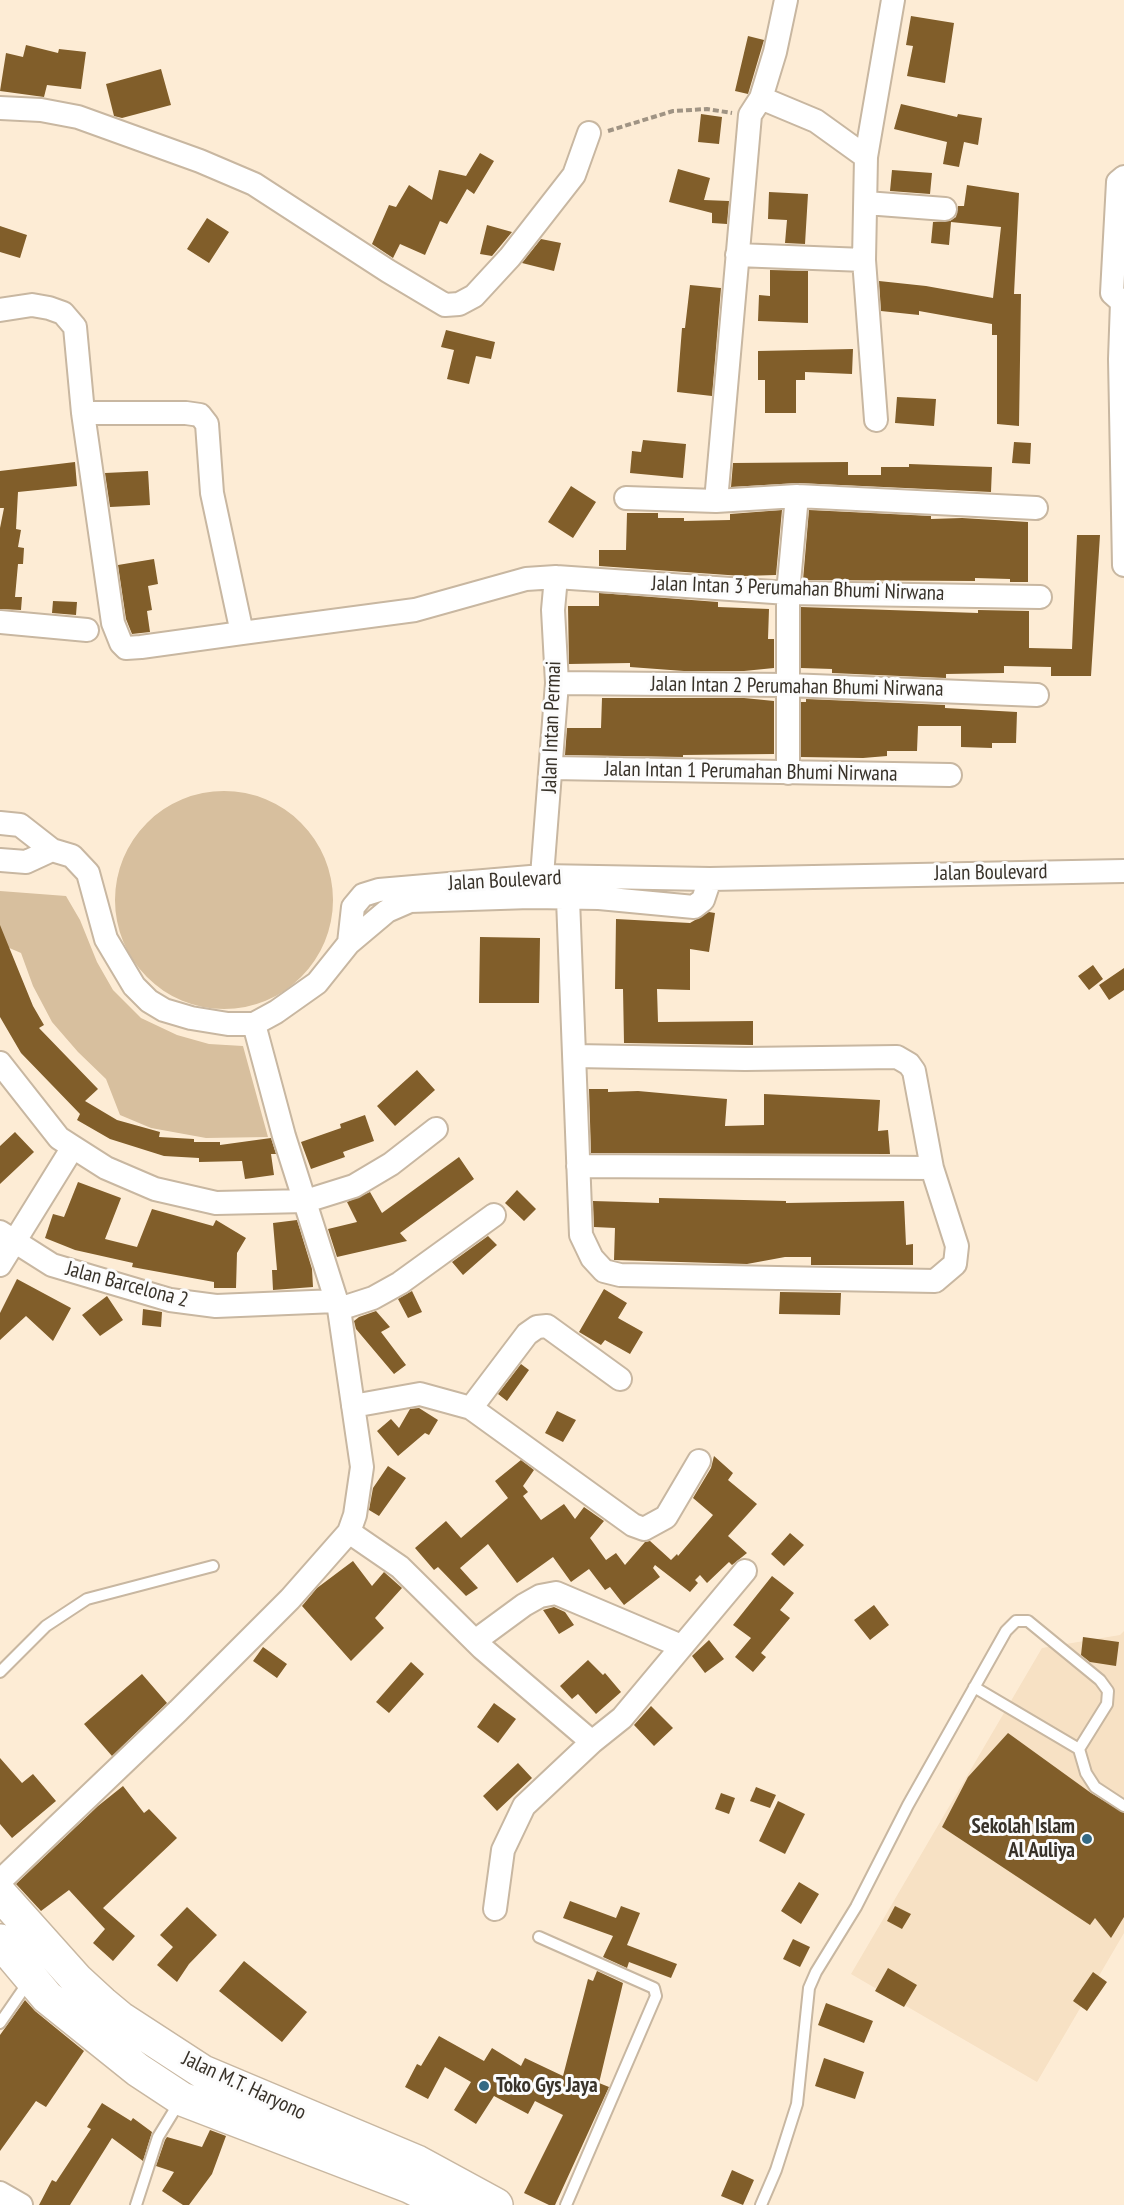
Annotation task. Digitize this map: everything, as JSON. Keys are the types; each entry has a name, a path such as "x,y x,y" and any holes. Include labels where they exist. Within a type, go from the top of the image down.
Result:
{"highway":[{"name":"Jalan M.T. Haryono","path":"0,1894 77,1980 120,2018 144,2035 203,2072 413,2174 447,2205"},
{"name":"Jalan M.T. Haryono","path":"0,1941 47,1997 138,2070 182,2099 413,2174 496,2205"}],"street":[{"path":"716,501 737,255 755,107 775,52 786,0"},
{"path":"876,420 864,260 866,157 893,0"},
{"path":"755,107 816,121 866,157"},
{"path":"0,108 41,110 78,117 200,161 254,184 445,305 459,304 474,296 510,257 574,175 589,134"},
{"path":"1121,180 1112,293 1123,302 1120,359 1124,565"},
{"path":"866,203 945,209"},
{"path":"737,255 864,260"},
{"path":"0,310 32,305 63,314 70,319 75,327 83,413 186,413 200,415 207,424 213,493 242,633"},
{"name":"Jalan Intan 3 Perumahan Bhumi Nirwana","path":"83,413 113,623 121,643 126,648 415,610 526,579 556,577 788,593 1040,597"},
{"path":"788,773 788,593 797,496"},
{"path":"626,498 716,501 797,496 1036,508"},
{"name":"Jalan Intan Permai","path":"542,876 557,683 553,610 556,577"},
{"path":"0,622 87,630"},
{"name":"Jalan Intan 2 Perumahan Bhumi Nirwana","path":"557,683 788,685 1037,695"},
{"name":"Jalan Intan 1 Perumahan Bhumi Nirwana","path":"552,768 950,775"},
{"path":"10,824 52,850 72,856 88,873 106,939 134,986 149,1001 164,1010 191,1018 228,1024 254,1024 276,1012 317,983 349,943 367,925 387,911 410,901 530,897 599,898 694,907 703,900 710,879"},
{"path":"0,860 26,862 52,850"},
{"name":"Jalan Boulevard","path":"349,943 353,907 363,895 379,890 542,876 710,879 1124,871"},
{"path":"568,899 581,1235 592,1258 604,1271 620,1275 935,1281 955,1264 957,1246 932,1168 914,1071 909,1064 897,1057 746,1059 575,1056"},
{"path":"0,1881 291,1599 349,1532 355,1515 362,1467 338,1305 285,1136 254,1024"},
{"path":"0,1064 60,1138 73,1147 106,1168 155,1189 216,1203 306,1201 354,1186 391,1164 436,1129"},
{"path":"0,1265 7,1237 73,1147"},
{"path":"578,1166 932,1168"},
{"name":"Jalan Barcelona 2","path":"7,1237 52,1265 170,1300 216,1306 338,1305 373,1299 400,1283 495,1215"},
{"path":"471,1408 526,1334 537,1327 546,1326 620,1379"},
{"path":"353,1406 420,1394 471,1408 633,1525 644,1528 655,1525 666,1517 699,1461"},
{"path":"349,1532 400,1567 475,1641 592,1742"},
{"path":"495,1909 503,1850 524,1806 549,1780 622,1718 745,1571"},
{"path":"475,1641 524,1605 540,1596 556,1593 681,1646"},
{"path":"0,2193 21,2205"}],"lane":[{"path":"0,1672 46,1626 87,1599 213,1566"},
{"path":"761,2205 776,2170 797,2104 809,1988 816,1972 856,1907 908,1804 1006,1631 1016,1621 1028,1621 1100,1680 1108,1691 1107,1704 1079,1749"},
{"path":"974,1687 1079,1749 1086,1773 1095,1786 1124,1806"},
{"path":"539,1937 654,1988 656,1996 566,2205"},
{"path":"0,2023 31,1977"},
{"path":"136,2205 158,2137 182,2099"}],"path":[{"path":"589,134 614,130 673,111 755,107"}],"shaded area":[{"path":"235,791 266,799 285,809 301,823 315,839 325,858 333,889 333,911 325,942 315,961 301,977 285,991 266,1001 235,1009 213,1009 182,1001 163,991 133,961 123,942 117,921 115,889 123,858 133,839 163,809 182,799 203,793"},
{"path":"0,891 66,896 113,990 141,1018 177,1035 209,1044 243,1046 268,1137 206,1138 151,1128 120,1115 106,1079 52,1022 33,986 21,953 0,944"},
{"path":"1124,1631 1124,1933 1037,2082 851,1974 1042,1648 1120,1635"}],"building":[{"path":"911,16 954,23 945,83 907,76 913,46 906,45"},
{"path":"748,36 764,40 748,94 735,91"},
{"path":"26,45 58,53 59,49 86,52 81,89 47,85 44,97 0,91 6,53 23,57"},
{"path":"161,69 171,105 122,118 114,116 106,84"},
{"path":"901,104 957,117 958,114 982,118 978,145 964,142 959,167 943,164 947,142 894,129"},
{"path":"701,114 722,117 719,144 698,142"},
{"path":"480,153 494,161 474,194 467,189 447,224 440,221 425,255 400,244 393,258 372,244 389,205 396,207 409,185 432,200 439,170 466,176"},
{"path":"678,169 710,178 704,200 729,201 727,224 712,223 712,213 669,202"},
{"path":"892,170 932,173 930,194 890,191"},
{"path":"967,185 1019,193 1014,294 1021,294 1019,426 997,424 997,335 992,335 992,324 919,311 919,315 881,311 879,281 926,286 993,298 1001,227 951,222 949,245 931,243 933,222 950,221 956,217 958,206 964,206"},
{"path":"769,192 808,194 805,244 785,243 787,220 768,219"},
{"path":"207,218 229,232 209,263 187,249"},
{"path":"487,225 512,232 492,256 480,254"},
{"path":"0,226 27,235 20,258 0,252"},
{"path":"541,239 561,243 554,271 522,263"},
{"path":"770,270 808,271 808,323 758,321 759,295 770,296"},
{"path":"690,285 721,288 712,396 677,392 682,328 685,328"},
{"path":"446,330 495,342 491,359 476,356 469,384 447,379 454,350 441,347"},
{"path":"853,349 852,374 805,372 805,380 796,380 796,413 765,413 765,380 758,380 758,351"},
{"path":"897,397 936,399 934,426 895,423"},
{"path":"643,440 686,444 683,478 630,473 632,451 641,452"},
{"path":"1014,442 1031,443 1030,464 1012,463"},
{"path":"75,462 77,486 18,492 16,529 21,530 18,547 24,548 23,564 18,564 15,597 22,597 21,610 0,609 0,528 4,508 0,508 0,471"},
{"path":"848,462 848,475 881,475 881,467 909,467 909,464 992,467 991,492 798,483 731,487 733,463"},
{"path":"148,471 150,505 110,507 105,473"},
{"path":"571,486 596,502 573,538 548,522"},
{"path":"782,510 776,575 742,576 599,566 599,550 626,550 627,513 658,513 658,518 684,518 684,521 730,520 730,514"},
{"path":"809,510 931,516 931,519 962,518 1028,522 1028,582 975,578 975,581 803,580"},
{"path":"1077,535 1100,535 1091,676 1051,676 1051,667 1004,666 1004,673 946,674 946,678 832,673 832,669 801,668 801,607 978,613 978,610 1029,611 1029,648 1072,649"},
{"path":"154,559 158,584 148,586 152,610 147,611 150,632 132,634 126,619 118,565"},
{"path":"599,593 718,602 718,607 769,609 768,639 774,639 774,668 744,671 684,671 630,667 630,663 569,664 568,606 599,606"},
{"path":"53,601 77,602 76,615 52,613"},
{"path":"602,698 744,698 774,701 774,754 683,755 683,757 565,755 567,728 601,728"},
{"path":"806,699 945,705 945,708 1017,712 1016,743 992,743 992,748 961,747 961,726 918,726 917,751 887,751 887,756 863,758 801,757 801,702 806,702"},
{"path":"709,912 715,913 709,952 690,949 690,990 657,989 658,1022 753,1021 753,1045 624,1043 623,989 615,989 616,919 690,923"},
{"path":"0,925 33,1006 44,1025 39,1028 98,1089 85,1101 117,1120 160,1132 159,1137 194,1139 194,1142 220,1142 220,1145 271,1138 276,1154 271,1154 274,1175 245,1179 242,1161 199,1162 199,1158 164,1156 110,1139 77,1120 80,1114 21,1053 0,1017"},
{"path":"480,937 540,938 539,1003 479,1003"},
{"path":"1093,965 1103,979 1089,990 1078,976"},
{"path":"1124,968 1124,990 1109,1000 1099,985"},
{"path":"417,1070 435,1090 395,1126 377,1106"},
{"path":"589,1089 727,1099 725,1126 764,1125 764,1094 880,1100 878,1131 888,1130 890,1154 591,1153"},
{"path":"365,1115 374,1141 343,1152 345,1157 311,1169 301,1142 341,1128 340,1124"},
{"path":"15,1132 34,1152 0,1184 0,1146"},
{"path":"459,1157 474,1179 400,1233 407,1241 337,1257 328,1229 357,1222 347,1202 370,1192 382,1213"},
{"path":"78,1182 121,1198 105,1239 137,1247 152,1209 213,1226 216,1220 246,1238 237,1253 236,1288 214,1288 214,1282 132,1267 133,1263 75,1250 45,1238 53,1214 64,1217"},
{"path":"517,1190 536,1209 524,1221 505,1203"},
{"path":"659,1198 786,1201 786,1203 904,1201 906,1245 913,1244 913,1265 811,1265 811,1257 785,1257 747,1264 614,1260 615,1228 594,1227 593,1201 659,1203"},
{"path":"297,1220 312,1269 313,1287 273,1290 272,1270 277,1270 273,1223"},
{"path":"488,1236 497,1245 463,1275 452,1262"},
{"path":"17,1279 71,1308 53,1341 26,1316 0,1340 0,1313"},
{"path":"604,1289 627,1303 618,1318 643,1332 630,1354 605,1340 601,1345 579,1332"},
{"path":"412,1291 422,1312 408,1318 398,1299"},
{"path":"780,1292 841,1293 840,1315 779,1314"},
{"path":"107,1296 123,1320 100,1336 82,1315"},
{"path":"143,1309 162,1312 161,1327 142,1325"},
{"path":"376,1311 390,1327 381,1332 406,1365 394,1374 356,1329 354,1321"},
{"path":"521,1364 529,1370 507,1401 498,1394"},
{"path":"419,1408 438,1420 429,1435 425,1433 398,1456 377,1431 391,1419 399,1428 410,1409"},
{"path":"557,1411 576,1420 563,1442 545,1433"},
{"path":"714,1456 733,1473 728,1480 757,1504 728,1536 747,1553 732,1565 729,1562 707,1583 700,1575 695,1580 698,1583 690,1592 655,1565 653,1568 660,1577 624,1605 610,1587 605,1590 589,1569 571,1582 553,1557 517,1583 488,1544 460,1568 478,1588 466,1596 438,1567 434,1570 415,1548 446,1521 461,1538 508,1498 495,1481 521,1460 534,1470 523,1486 528,1492 523,1496 541,1520 564,1504 575,1519 584,1507 604,1521 590,1538 606,1560 616,1553 625,1565 645,1542 650,1541 671,1560 677,1554 678,1556 713,1515 693,1498 711,1468"},
{"path":"388,1466 406,1478 379,1516 369,1510 373,1488"},
{"path":"790,1533 804,1545 784,1566 771,1554"},
{"path":"353,1561 372,1586 384,1572 402,1588 375,1618 384,1628 351,1661 302,1606 317,1588"},
{"path":"772,1576 794,1593 780,1610 790,1618 761,1653 766,1657 753,1672 735,1657 751,1638 733,1625"},
{"path":"874,1605 889,1625 870,1640 854,1620"},
{"path":"554,1607 565,1612 574,1625 559,1634 543,1610"},
{"path":"1083,1637 1119,1642 1116,1666 1090,1662 1081,1655"},
{"path":"709,1640 724,1659 705,1673 692,1656"},
{"path":"263,1647 287,1664 277,1678 253,1661"},
{"path":"588,1660 603,1675 605,1673 621,1692 596,1714 578,1694 572,1699 560,1686"},
{"path":"411,1662 424,1674 389,1713 376,1702"},
{"path":"142,1674 167,1703 112,1756 84,1724"},
{"path":"494,1703 516,1719 498,1743 477,1727"},
{"path":"651,1706 673,1728 654,1746 634,1725"},
{"name":"Sekolah Islam Al Auliya","path":"1008,1733 1091,1793 1124,1813 1124,1917 1111,1938 1095,1918 1090,1925 942,1827 968,1777"},
{"path":"0,1758 22,1783 33,1774 56,1801 12,1838 0,1824"},
{"path":"518,1763 532,1778 497,1811 483,1796"},
{"path":"123,1786 144,1813 149,1809 177,1838 103,1908 135,1936 113,1961 93,1943 105,1929 69,1890 41,1911 16,1884 98,1806"},
{"path":"756,1787 776,1795 770,1808 750,1801"},
{"path":"721,1793 735,1798 729,1814 715,1809"},
{"path":"778,1801 805,1814 785,1854 759,1841"},
{"path":"799,1882 819,1894 801,1924 781,1911"},
{"path":"570,1901 616,1918 621,1906 640,1913 627,1945 677,1964 671,1978 629,1962 627,1968 603,1957 613,1936 563,1918"},
{"path":"895,1906 911,1914 902,1929 887,1921"},
{"path":"187,1907 217,1935 189,1964 177,1982 157,1965 173,1947 160,1935"},
{"path":"793,1939 810,1947 800,1967 783,1959"},
{"path":"244,1961 307,2012 282,2042 219,1991"},
{"path":"888,1968 917,1985 904,2007 875,1991"},
{"path":"597,1971 623,1983 599,2083 609,2087 555,2205 549,2205 524,2193 563,2115 535,2101 528,2114 494,2096 476,2124 454,2110 471,2082 445,2067 428,2099 405,2087 417,2064 421,2066 439,2036 484,2061 492,2048 521,2066 525,2058 563,2076 588,1979 593,1981"},
{"path":"1093,1972 1107,1982 1087,2011 1073,2001"},
{"path":"25,2000 84,2051 46,2107 36,2101 0,2151 0,2035"},
{"path":"826,2003 873,2021 864,2043 818,2025"},
{"path":"824,2058 864,2072 855,2099 815,2086"},
{"path":"102,2103 131,2121 133,2118 152,2132 143,2161 112,2138 70,2205 39,2205 52,2180 56,2182 91,2129 87,2127"},
{"path":"210,2130 226,2136 212,2174 189,2205 183,2205 162,2191 174,2172 156,2166 165,2140 167,2137 202,2147"},
{"path":"732,2170 754,2180 743,2205 721,2196"}],"place":[{"name":"Sekolah Islam Al Auliya","path":"1087,1839"},
{"name":"Toko Gys Jaya","path":"484,2086"}]}
